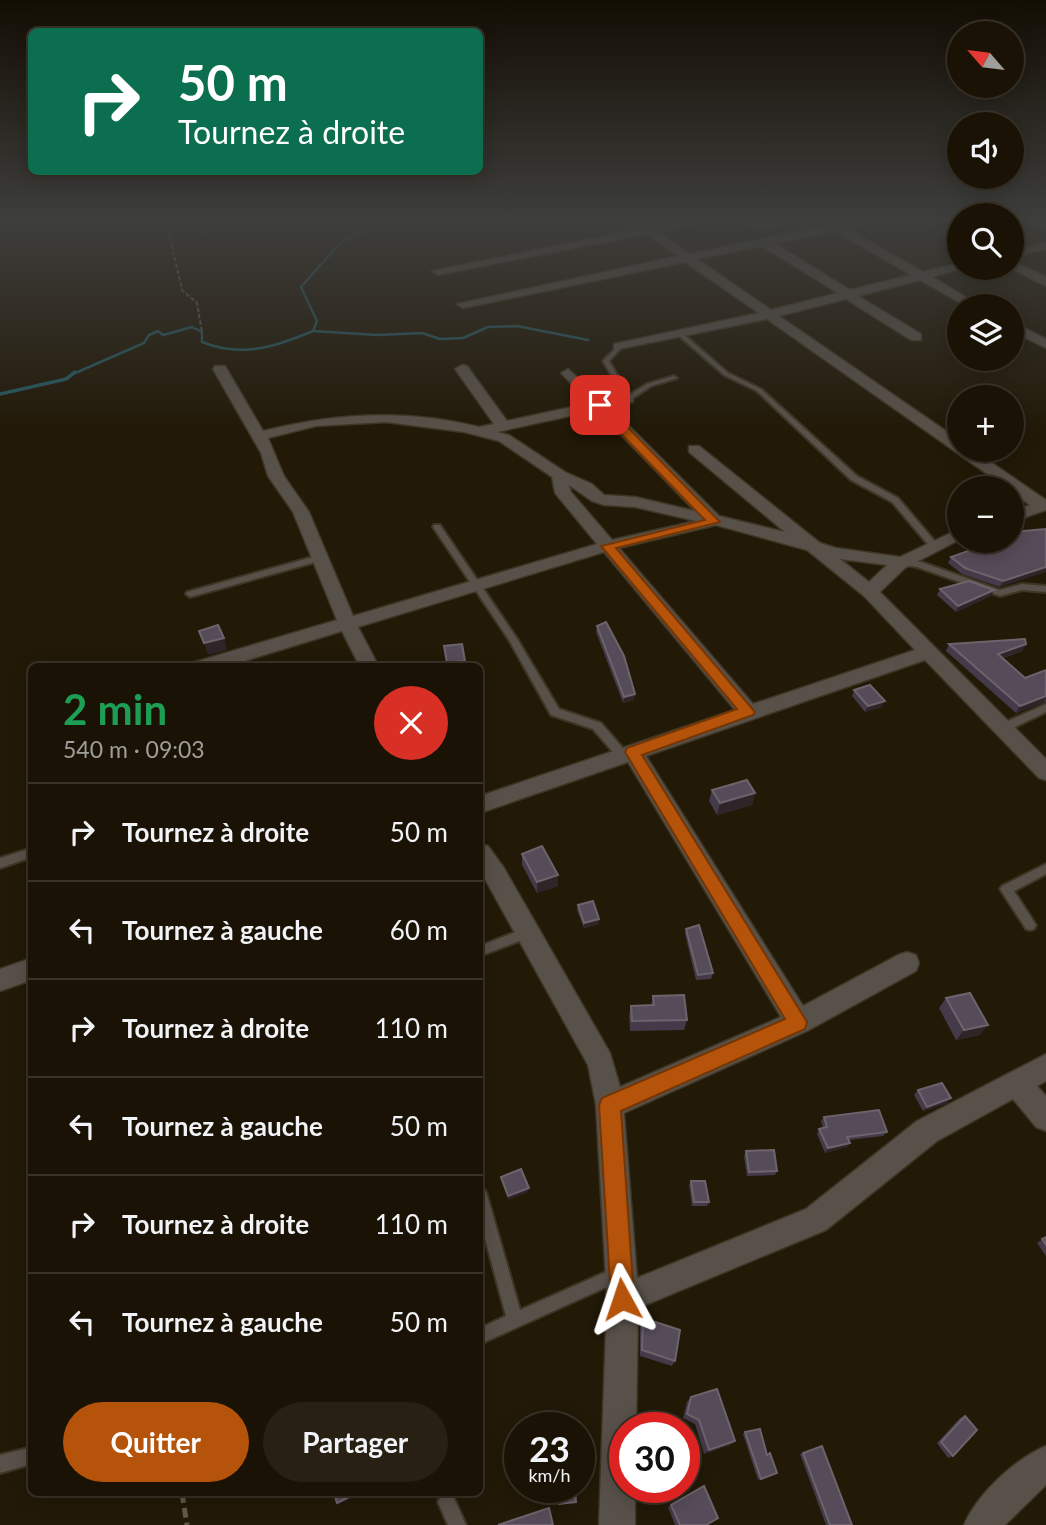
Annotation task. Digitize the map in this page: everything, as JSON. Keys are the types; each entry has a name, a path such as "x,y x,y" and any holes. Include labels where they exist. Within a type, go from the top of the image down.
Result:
{"street":[{"path":"463,304 525,291"},
{"path":"737,291 947,438"},
{"path":"839,291 916,337"},
{"path":"619,346 772,314 859,291"},
{"path":"1024,332 1046,344"},
{"path":"220,369 269,453 275,476 301,512 348,625 368,663"},
{"path":"462,369 503,426"},
{"path":"568,373 714,522"},
{"path":"479,432 628,399"},
{"path":"259,436 316,422 386,418 479,432 504,438 559,475 610,502 635,502 783,536 812,547 901,562"},
{"path":"694,449 870,592 1046,772"},
{"path":"981,462 1044,506"},
{"path":"559,475 563,493 748,712"},
{"path":"1024,513 1044,506"},
{"path":"217,663 607,546 714,522"},
{"path":"870,592 882,576 901,562 947,540"},
{"path":"483,803 928,652"},
{"path":"628,754 798,1022"},
{"path":"483,857 496,875 526,933 601,1062 610,1105 621,1287 617,1525"},
{"path":"610,1105 798,1022 907,963"},
{"path":"0,980 28,970"},
{"path":"621,1287 816,1220 927,1131 1046,1068"},
{"path":"1016,1083 1046,1116"},
{"path":"982,1525 1012,1491 1046,1463"}],"lane":[{"path":"679,333 726,374 759,390 854,478 895,500 934,546"},
{"path":"619,346 606,361 628,399 649,385 674,378"},
{"path":"437,527 513,639 555,712 597,726 628,754"},
{"path":"190,594 320,558"},
{"path":"901,562 928,567 1000,593 1022,587 1046,589"},
{"path":"1003,728 1046,709"},
{"path":"0,863 28,853"},
{"path":"1030,925 1006,889 1046,869"},
{"path":"483,950 526,933"},
{"path":"483,1205 516,1320"},
{"path":"483,1335 516,1320 621,1287"},
{"path":"0,1464 28,1456"},
{"path":"447,1502 457,1525"}],"path":[{"path":"183,291 197,303 202,332"},
{"path":"182,1496 187,1525"}],"building":[{"path":"1046,529 1046,567 1003,581 965,568 951,557 962,553 1024,553 1024,531"},
{"path":"969,581 994,590 958,606 940,589"},
{"path":"606,622 624,656 635,694 624,697 597,626"},
{"path":"218,625 224,638 204,643 199,631"},
{"path":"1025,639 1026,644 998,654 1025,678 1046,670 1046,696 1020,706 949,644"},
{"path":"462,644 465,661 447,663 444,646"},
{"path":"870,685 885,701 868,706 854,690"},
{"path":"747,780 755,793 720,803 712,790"},
{"path":"542,846 558,875 537,882 522,854"},
{"path":"593,901 599,919 584,923 578,905"},
{"path":"699,925 713,973 698,975 686,929"},
{"path":"970,993 988,1025 964,1030 946,998"},
{"path":"684,995 687,1020 632,1021 631,1006 654,1005 653,996"},
{"path":"942,1083 951,1098 927,1107 918,1090"},
{"path":"879,1110 887,1132 847,1137 850,1143 828,1148 819,1129 827,1127 824,1117"},
{"path":"774,1150 777,1171 749,1172 746,1151"},
{"path":"521,1169 529,1188 508,1196 501,1177"},
{"path":"691,1181 705,1181 709,1202 694,1202"},
{"path":"643,1318 680,1330 675,1361 642,1350"},
{"path":"717,1389 735,1441 709,1450 700,1423 700,1412 687,1412 691,1397"},
{"path":"965,1416 977,1430 953,1456 941,1442"},
{"path":"760,1429 767,1455 770,1453 777,1473 761,1479 745,1432"},
{"path":"822,1446 852,1525 830,1525 803,1453"},
{"path":"704,1486 718,1518 706,1525 680,1525 671,1505 700,1503 700,1488"},
{"path":"335,1496 351,1496 337,1503"},
{"path":"549,1508 553,1525 498,1525"}],"waterway":[{"path":"303,291 317,321 313,331"},
{"path":"313,331 378,335 422,333 440,339 463,338 488,327 517,326 588,340"},
{"path":"73,374 144,343 149,335 158,331 163,335 192,327 202,332 202,342 217,347 245,350 272,346 313,331"},
{"path":"0,394 66,379 75,372"}],"route":[{"path":"600,405 714,522 607,546 748,712 633,752 798,1022 610,1105 622,1299"}]}
